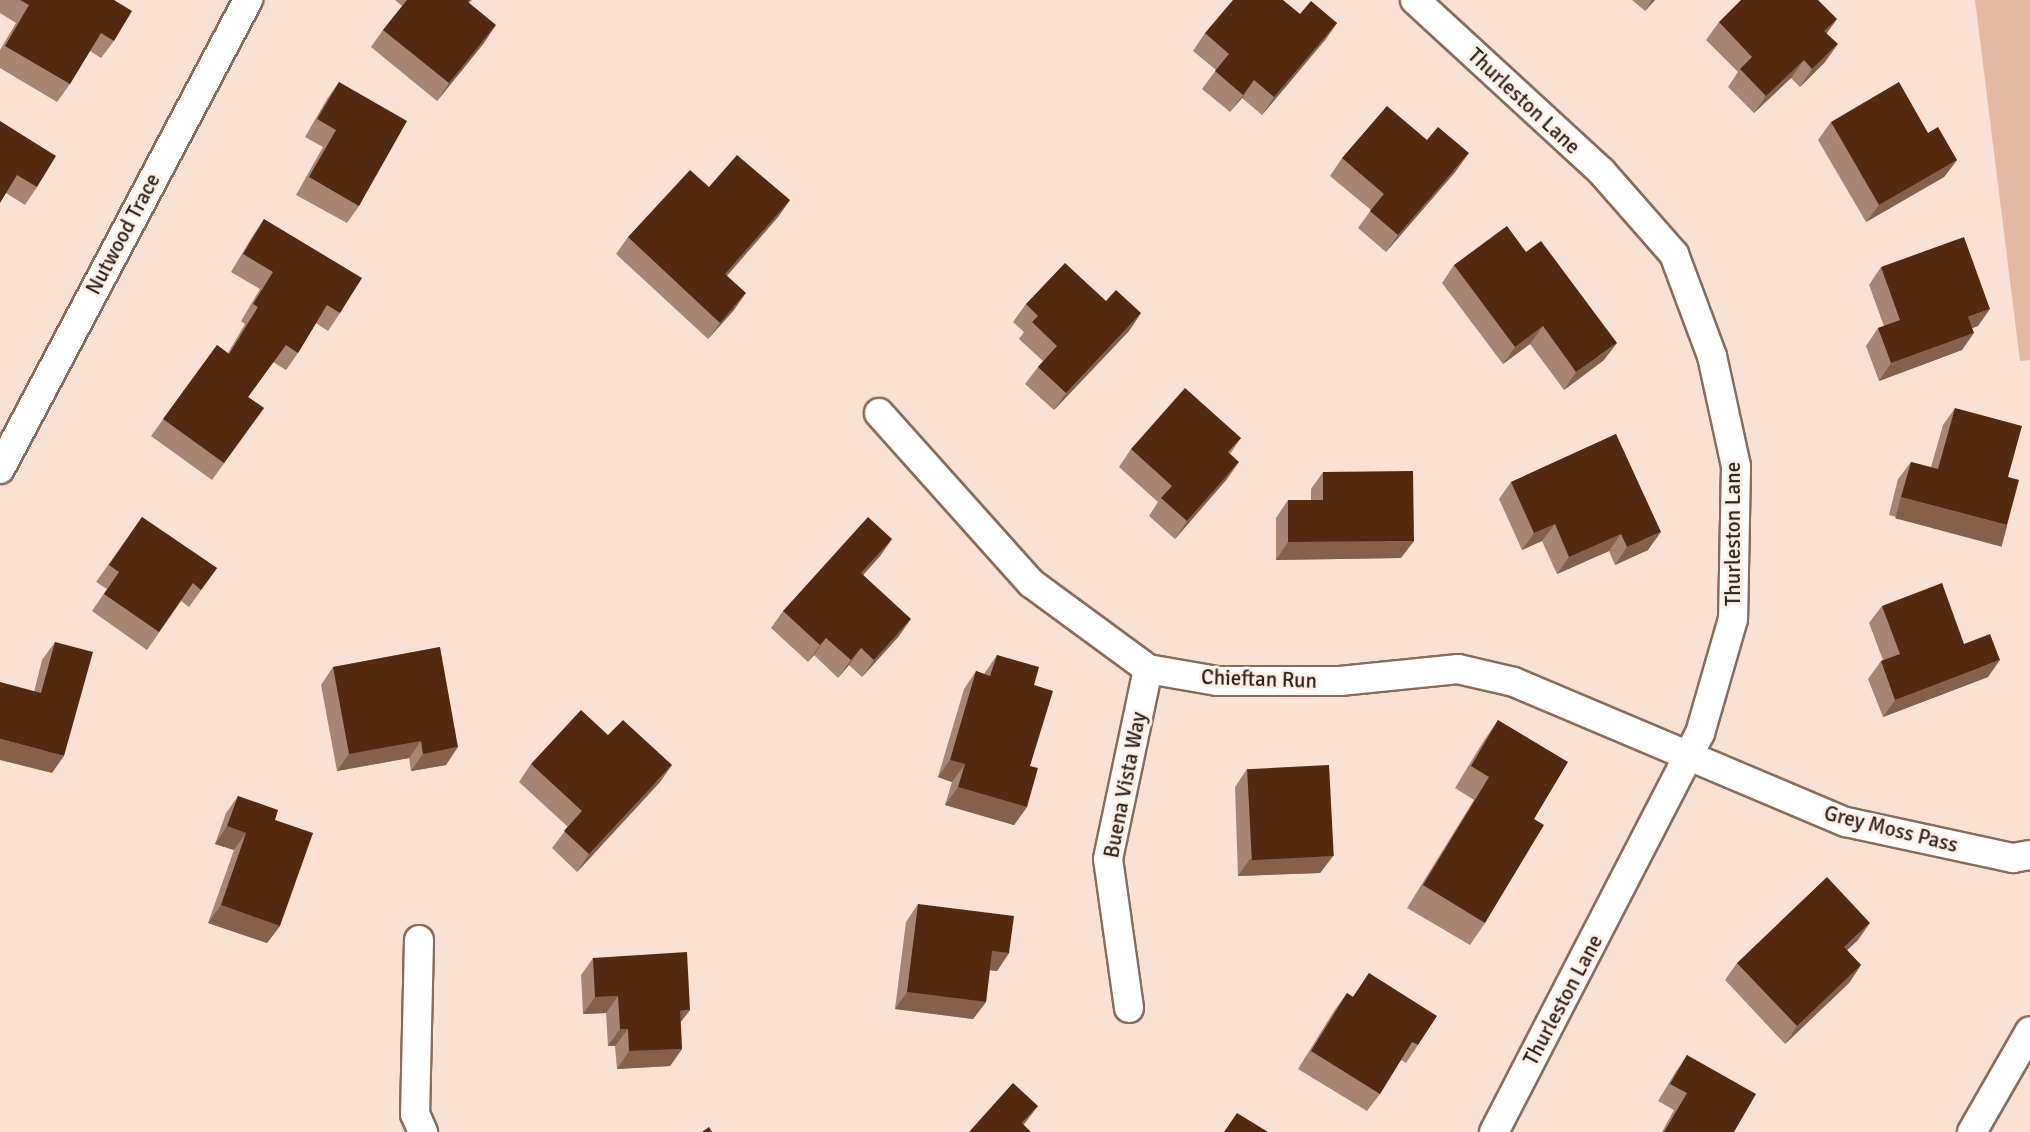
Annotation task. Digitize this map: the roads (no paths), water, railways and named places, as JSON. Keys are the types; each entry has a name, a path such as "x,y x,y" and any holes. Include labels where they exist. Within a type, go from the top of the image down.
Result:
{"street":[{"name":"Nutwood Trace","path":"0,469 248,0"},
{"name":"Thurleston Lane","path":"1415,0 1601,171 1674,255 1694,299 1736,466 1733,619 1689,758 1494,1132"},
{"name":"Chieftan Run","path":"879,412 1031,583 1148,669 1217,681 1340,681 1458,669 1514,682 1689,758"},
{"name":"Buena Vista Way","path":"1129,1008 1108,860 1148,669"},
{"name":"Grey Moss Pass","path":"1689,758 1846,822 2013,858 2030,855"},
{"path":"419,940 415,1114 423,1132"},
{"path":"1972,1132 2030,1031"}]}
